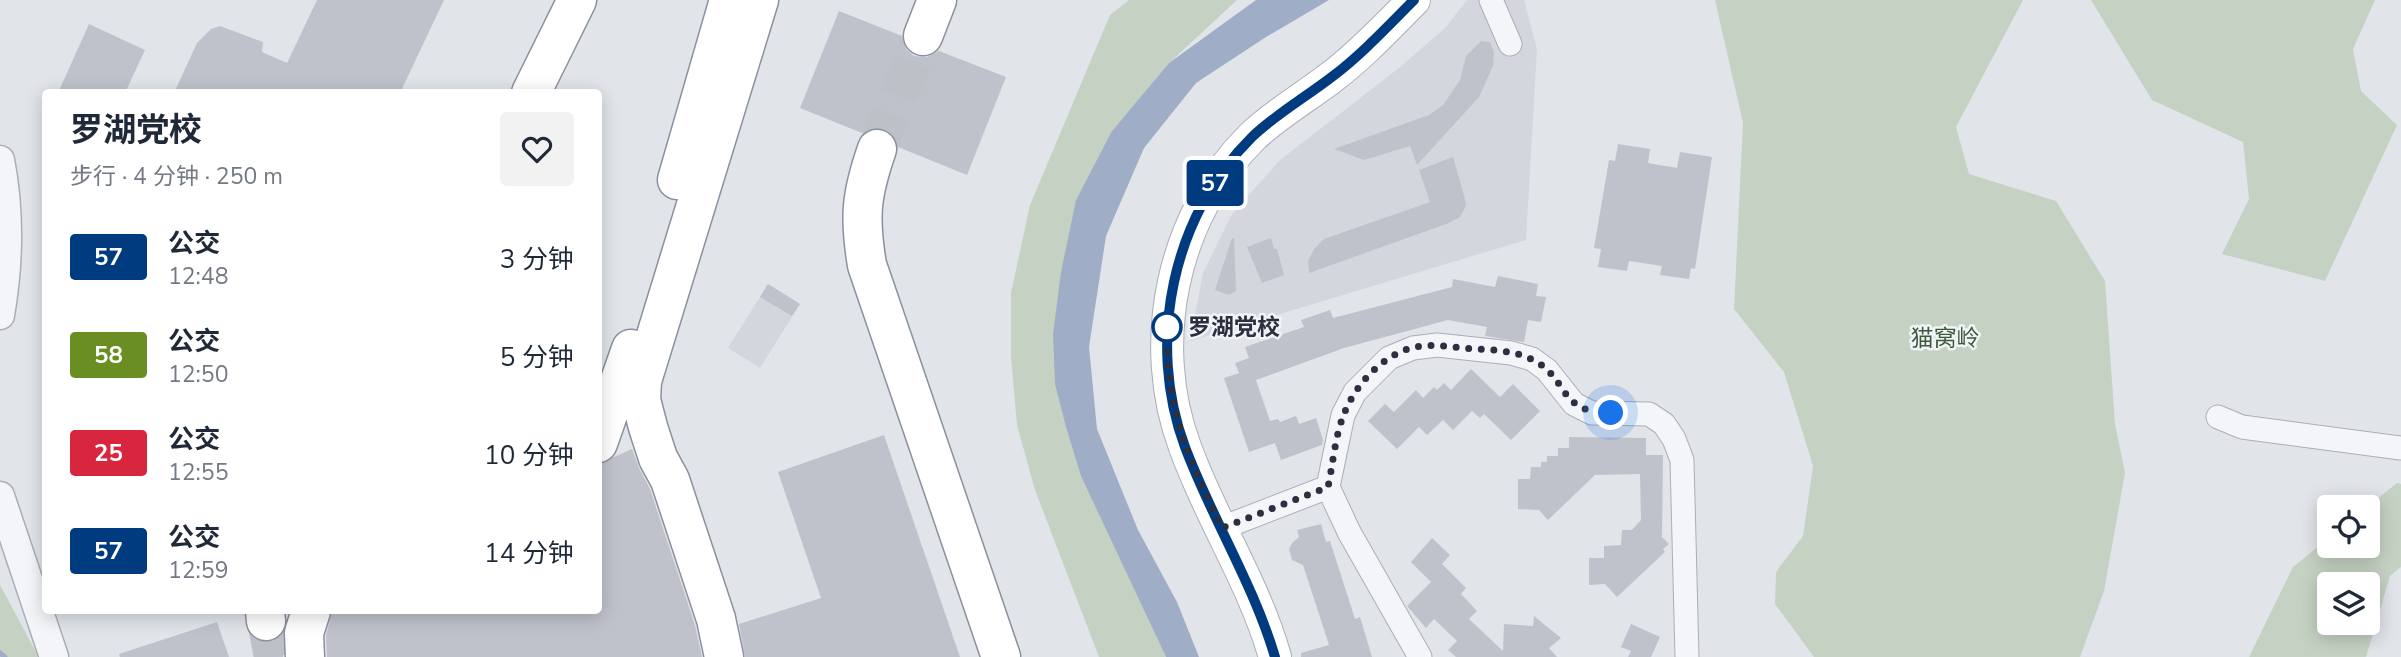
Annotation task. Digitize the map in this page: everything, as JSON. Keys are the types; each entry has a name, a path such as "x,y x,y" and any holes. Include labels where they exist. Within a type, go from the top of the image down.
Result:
{"highway":[{"path":"533,89 576,0"},
{"path":"602,431 632,345 644,293 729,0"},
{"path":"724,657 716,619 670,480 658,458 641,400 642,381 759,0"},
{"path":"923,36 937,0"},
{"path":"877,149 867,178 861,209 867,265 1001,657"},
{"path":"305,657 304,633 310,614"}],"main road":[{"path":"1275,657 1252,591 1184,446 1172,405 1166,360 1167,312 1177,269 1198,213 1217,179 1252,137 1335,75 1414,0"}],"street":[{"path":"1491,0 1510,44"},
{"path":"0,160 8,220 7,260 0,315"},
{"path":"1420,657 1349,532 1328,487 1343,415 1355,392 1389,358 1413,348 1437,345 1511,352 1532,359 1547,370 1574,404 1592,413 1649,415 1664,424 1674,439 1682,460 1687,657"},
{"path":"2218,417 2242,426 2401,448"},
{"path":"1222,528 1328,487"},
{"path":"0,496 54,657"}],"shaded area":[{"path":"1467,0 1524,0 1537,49 1526,240 1190,341 1203,273 1232,214 1280,160 1399,68 1445,28"},
{"path":"768,284 800,304 760,368 728,348"}],"green space":[{"path":"1129,0 1237,0 1169,63 1114,129 1076,200 1079,469 1166,657 1099,657 1035,490 1017,425 1011,356 1011,293 1030,205 1110,15"},
{"name":"猫窝岭","path":"1715,0 2023,0 1956,127 1969,174 2056,201 2105,281 2115,424 2125,473 2104,591 2080,657 1814,657 1775,604 1776,572 1803,536 1813,466 1784,372 1734,309 1743,123"},
{"path":"2091,0 2375,0 2353,49 2361,91 2397,125 2325,281 2222,254 2249,199 2243,142 2152,100"},
{"path":"2397,483 2401,484 2401,567 2390,576 2380,610 2380,572 2317,572 2317,635 2373,635 2366,657 2249,657 2293,567 2317,548 2317,558 2380,558 2380,497"},
{"path":"0,585 36,652 37,657 0,657"}],"water":[{"path":"1256,0 1329,0 1196,83 1144,148 1106,236 1089,347 1097,429 1138,530 1177,602 1199,657 1166,657 1081,476 1066,427 1055,384 1053,334 1061,272 1076,200 1112,131 1169,63"}],"building":[{"path":"317,0 444,0 402,89 176,89 197,43 211,29 220,26 263,42 262,52 287,63"},
{"path":"839,11 902,36 906,49 914,56 927,57 939,51 1006,77 967,175 898,147 894,135 884,129 872,128 862,133 800,108"},
{"path":"89,24 145,50 127,89 60,89"},
{"path":"1481,41 1490,42 1494,52 1493,66 1479,97 1417,165 1410,146 1364,160 1334,149 1429,115 1443,105 1460,80 1466,56"},
{"path":"1618,144 1650,149 1648,163 1677,168 1680,152 1712,157 1695,269 1691,268 1689,279 1660,275 1662,266 1629,261 1627,271 1598,267 1601,249 1594,248 1609,160 1615,161"},
{"path":"1453,157 1466,206 1460,217 1309,273 1308,261 1314,249 1324,239 1430,202 1419,170"},
{"path":"1232,238 1236,291 1229,295 1215,290"},
{"path":"1271,238 1284,275 1262,283 1247,247"},
{"path":"1498,276 1538,284 1536,296 1546,297 1541,322 1528,320 1524,342 1485,336 1487,327 1448,320 1344,348 1256,380 1270,421 1278,419 1280,422 1296,416 1299,424 1316,418 1323,440 1322,445 1281,460 1275,443 1249,452 1224,378 1239,373 1235,363 1249,358 1245,347 1304,327 1301,320 1330,310 1333,318 1452,287 1453,279 1495,287"},
{"path":"768,284 800,304 792,316 760,297"},
{"path":"1471,369 1500,397 1513,384 1540,411 1511,440 1484,414 1480,418 1472,411 1453,430 1443,420 1427,435 1419,427 1397,449 1368,421 1385,404 1394,412 1416,390 1423,398 1434,387 1437,390 1444,383 1451,390"},
{"path":"884,435 960,657 745,657 739,624 821,598 778,472"},
{"path":"1569,437 1646,438 1646,455 1663,455 1662,537 1669,544 1663,549 1665,552 1617,597 1605,584 1589,585 1589,558 1604,558 1604,546 1621,545 1622,530 1632,530 1641,520 1640,474 1595,475 1548,520 1539,510 1518,509 1518,479 1530,479 1531,467 1541,467 1541,462 1547,462 1547,456 1558,456 1558,448 1569,448"},
{"path":"632,449 650,489 695,625 702,657 327,657 326,636 331,614 602,614 602,462"},
{"path":"1321,524 1326,542 1330,541 1355,619 1360,617 1372,657 1301,657 1301,653 1329,645 1303,565 1292,560 1289,549 1299,537 1297,530"},
{"path":"1432,538 1450,555 1442,564 1466,588 1461,594 1477,611 1469,619 1503,651 1504,624 1533,626 1534,616 1561,638 1549,648 1557,657 1456,657 1448,650 1457,641 1434,619 1426,628 1407,606 1431,582 1411,562"},
{"path":"217,622 229,657 120,657 119,654"},
{"path":"1631,624 1660,637 1651,657 1628,657 1631,651 1621,647"},
{"path":"282,635 283,657 268,657 269,643"}],"waterway":[{"path":"0,653 5,657"}],"tunnel":[{"path":"877,149 923,36"},
{"path":"266,621 273,657"}],"bus line":[{"name":"57","path":"1275,657 1252,591 1184,446 1172,405 1166,360 1167,312 1177,269 1198,213 1217,179 1252,137 1335,75 1414,0"}],"place":[{"name":"罗湖党校","path":"1167,327"}],"route":[{"path":"1167,327 1166,360 1172,405 1184,446 1222,528 1328,487 1343,415 1355,392 1372,372 1389,358 1413,348 1437,345 1511,352 1532,359 1547,370 1574,404 1592,413 1611,413"}]}
